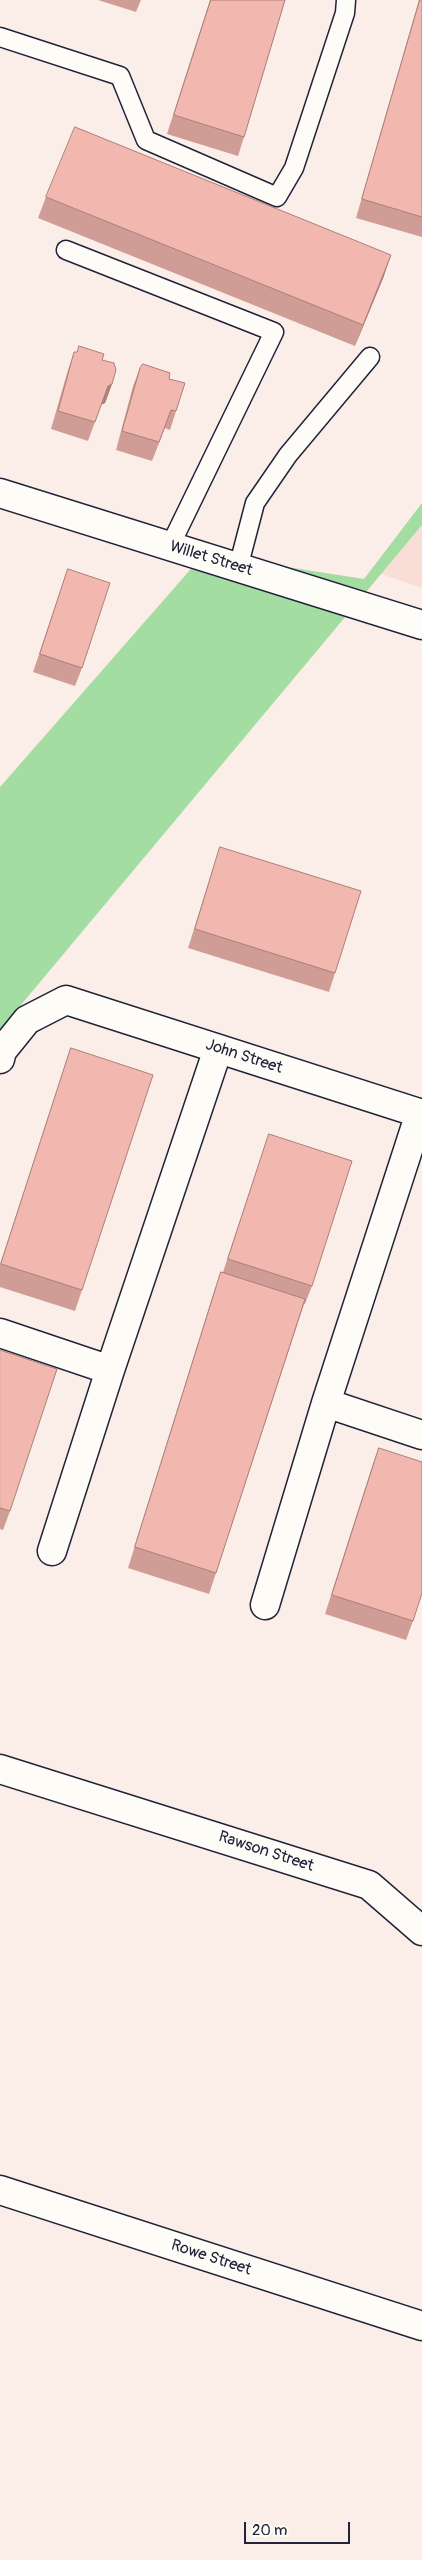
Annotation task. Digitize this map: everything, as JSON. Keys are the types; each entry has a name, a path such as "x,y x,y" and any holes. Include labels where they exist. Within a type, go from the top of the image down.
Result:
{"street":[{"name":"Willet Street","path":"0,493 422,625"},
{"name":"John Street","path":"0,1058 2,1051 27,1020 66,1000 421,1113"},
{"path":"52,1551 110,1370 218,1049"},
{"path":"265,1605 326,1403 421,1113"},
{"path":"0,1333 110,1370"},
{"path":"326,1403 422,1435"},
{"name":"Rawson Street","path":"0,1769 370,1885 422,1931"},
{"name":"Rowe Street","path":"0,2190 422,2326"}],"lane":[{"path":"0,37 120,76 146,140 276,196 294,168 345,13 346,0"},
{"path":"66,250 274,332 170,546"},
{"path":"238,568 255,503 288,455 370,357"}],"shaded area":[{"path":"422,525 422,588 381,574"}],"green space":[{"path":"422,503 422,525 0,1030 0,787 204,554 364,579"}],"building":[{"path":"211,0 285,0 244,137 174,115"},
{"path":"420,0 422,0 422,217 362,199"},
{"path":"75,127 391,255 363,325 46,197"},
{"path":"79,346 104,354 102,360 114,363 116,370 112,384 108,386 95,422 58,411 74,352 77,352"},
{"path":"143,364 170,373 169,379 185,383 176,411 171,410 159,442 122,431 140,368"},
{"path":"68,569 110,583 82,668 40,654"},
{"path":"220,847 361,891 335,973 195,929"},
{"path":"71,1048 153,1075 82,1290 1,1264"},
{"path":"269,1134 352,1161 312,1286 228,1259"},
{"path":"221,1272 305,1299 216,1573 135,1547"},
{"path":"0,1350 57,1369 10,1511 0,1508"},
{"path":"379,1448 422,1462 422,1593 413,1621 332,1595"}]}
